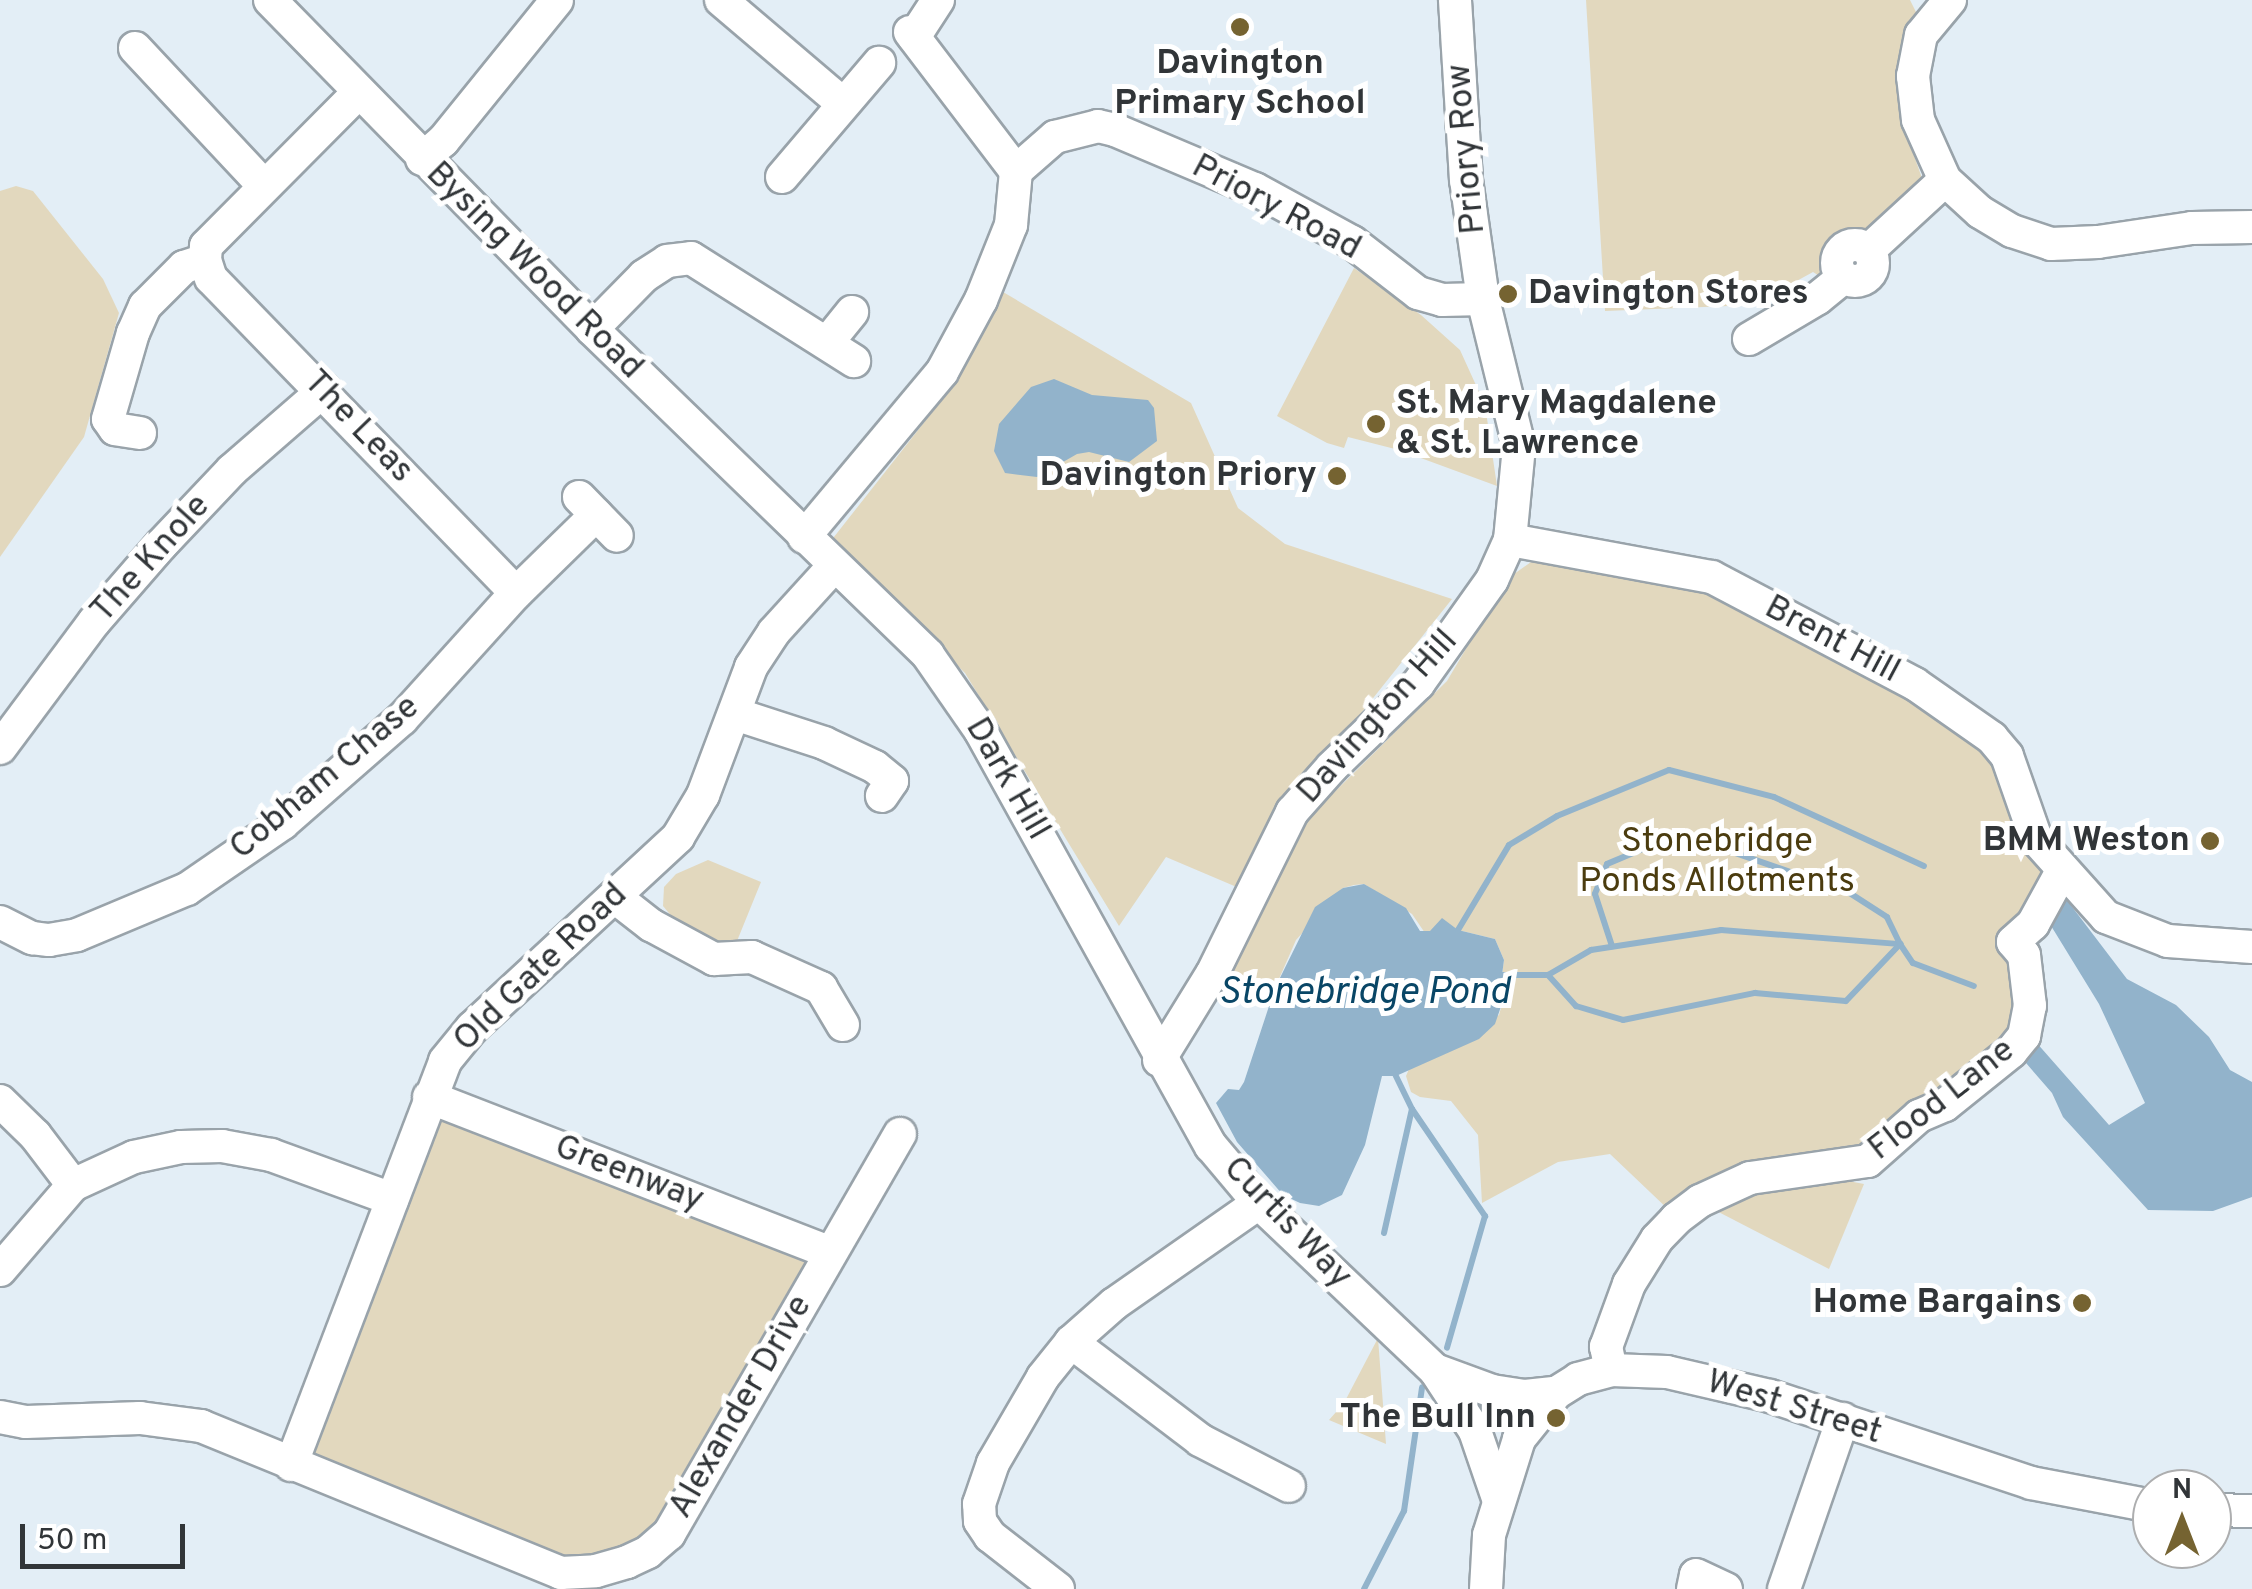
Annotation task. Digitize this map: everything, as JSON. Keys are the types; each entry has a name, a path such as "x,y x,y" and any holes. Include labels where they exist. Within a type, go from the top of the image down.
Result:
{"street":[{"name":"Bysing Wood Road","path":"270,0 422,160 804,537"},
{"path":"422,160 444,141 557,0"},
{"path":"721,0 842,103"},
{"path":"804,537 942,372 980,300 1011,225 1016,170 912,35 938,0"},
{"name":"Priory Row","path":"1455,0 1466,180 1483,298"},
{"path":"1944,2 1921,35 1913,76 1918,120 1945,180 1996,222 2051,244 2098,242 2192,228 2252,227"},
{"path":"134,48 264,186"},
{"path":"782,177 879,64"},
{"path":"140,433 115,429 108,418 115,381 145,306 184,266 204,260 206,246 357,94"},
{"name":"Priory Road","path":"1016,170 1056,138 1098,126 1115,130 1255,189 1352,242 1418,293 1442,300 1483,298"},
{"path":"1749,339 1818,298 1843,278 1836,266 1842,250 1855,245 1869,250 1945,180"},
{"path":"592,329 644,276 668,262 691,258 854,361"},
{"name":"The Leas","path":"204,260 211,278 324,390 516,592"},
{"name":"Davington Hill","path":"1160,1060 1212,974 1292,812 1418,684 1492,580 1510,540 1519,446 1483,298"},
{"path":"826,343 852,312"},
{"name":"The Knole","path":"0,748 94,622 162,545 232,470 324,390"},
{"name":"Cobham Chase","path":"0,922 32,938 49,940 77,935 187,889 284,822 402,719 516,592 598,516"},
{"name":"Dark Hill","path":"804,537 928,655 956,691 1079,905 1160,1060"},
{"name":"Brent Hill","path":"1510,540 1712,577 1915,684 1992,738 2007,756 2036,839 2106,917 2168,942 2252,947"},
{"name":"Old Gate Road","path":"291,1465 445,1061 472,1028 661,856 691,817 751,667 774,632 834,566"},
{"path":"734,714 824,744 876,767 892,781 882,796"},
{"name":"Flood Lane","path":"1611,1370 1606,1347 1629,1284 1657,1239 1676,1218 1700,1201 1750,1178 1868,1161 1918,1116 1945,1105 2011,1052 2024,1036 2030,1006 2024,955 2013,942 2034,924 2062,871"},
{"path":"615,896 652,925 714,959 752,957 821,988 843,1024"},
{"name":"Curtis Way","path":"1160,1060 1211,1146 1259,1203 1435,1370"},
{"name":"Greenway","path":"429,1097 829,1252"},
{"path":"0,1102 35,1135 73,1186"},
{"name":"Alexander Drive","path":"0,1418 26,1422 140,1418 201,1426 561,1573 596,1571 627,1562 648,1552 669,1534 900,1134"},
{"path":"0,1270 32,1227 73,1186 134,1158 180,1147 222,1146 272,1155 392,1199"},
{"path":"1058,1589 990,1536 980,1522 979,1504 1005,1440 1043,1377 1071,1342 1114,1304 1259,1203"},
{"path":"1071,1342 1200,1440 1289,1486"},
{"path":"1435,1370 1492,1391 1524,1396 1556,1393"},
{"path":"1435,1370 1475,1431 1499,1501"},
{"name":"West Street","path":"1486,1589 1490,1535 1520,1439 1556,1393 1578,1379 1611,1370 1666,1372 1770,1396 2031,1483 2132,1502"},
{"path":"1784,1589 1843,1420"},
{"path":"1694,1582 1726,1589"}],"green space":[{"path":"1586,0 1910,0 1918,16 1905,130 1923,181 1869,232 1854,232 1830,243 1821,277 1813,272 1753,305 1605,311"},
{"path":"16,186 33,191 103,279 119,313 84,437 0,557 0,191"},
{"path":"1354,268 1421,315 1460,350 1485,405 1497,486 1399,450 1348,437 1344,448 1327,443 1277,416"},
{"path":"998,289 1191,403 1238,508 1285,544 1452,599 1284,810 1239,888 1166,857 1119,926 965,673 830,542 926,420"},
{"name":"Stonebridge Ponds Allotments","path":"1531,562 1715,591 1914,698 1993,753 2046,883 2018,971 2017,1043 1868,1148 1671,1212 1610,1154 1558,1162 1482,1203 1478,1135 1451,1101 1411,1092 1406,1076 1409,1069 1499,1015 1508,983 1502,975 1504,960 1495,939 1458,930 1425,933 1412,914 1364,884 1354,885 1343,888 1296,940 1275,988 1224,968 1295,831 1447,681 1507,579"},
{"path":"708,860 761,882 737,941 716,944 678,924 663,906 664,887 676,874"},
{"path":"429,1097 829,1252 669,1534 596,1571 291,1465"},
{"path":"1822,1176 1864,1184 1829,1269 1705,1205 1755,1186"},
{"path":"1378,1338 1386,1444 1329,1420 1344,1403"}],"water":[{"path":"1054,379 1092,395 1148,400 1154,408 1157,441 1129,462 1089,452 1077,454 1037,477 1005,473 994,451 999,424 1031,387"},
{"name":"Stonebridge Pond","path":"1364,884 1406,908 1420,931 1430,931 1442,918 1458,930 1495,939 1504,960 1502,975 1509,983 1495,1024 1479,1039 1396,1076 1382,1076 1365,1145 1342,1195 1319,1206 1300,1203 1283,1195 1237,1142 1216,1103 1228,1089 1239,1090 1244,1082 1275,988 1315,907 1343,888"},
{"path":"2060,891 2127,979 2176,1005 2209,1037 2230,1070 2252,1082 2252,1197 2213,1211 2148,1210 2063,1117 2052,1093 2020,1056 2035,1041 2109,1125 2145,1103 2099,1004 2045,916"}],"waterway":[{"path":"1458,930 1509,845 1557,816 1669,770 1774,797 1924,866"},
{"path":"1548,975 1576,1006 1623,1020 1755,993 1846,1001 1900,944 1887,917 1848,892 1701,841 1645,848 1607,864 1595,894 1612,946"},
{"path":"1502,975 1548,975 1591,950 1721,930 1900,944 1913,963 1974,986"},
{"path":"1384,1233 1412,1109 1396,1076"},
{"path":"1412,1109 1485,1216 1447,1348"},
{"path":"1364,1589 1404,1511 1422,1387"}],"place":[{"name":"Davington Primary School","path":"1240,27"},
{"name":"Davington Stores","path":"1508,294"},
{"name":"St. Mary Magdalene & St. Lawrence","path":"1376,424"},
{"name":"Davington Priory","path":"1337,476"},
{"name":"BMM Weston","path":"2210,841"},
{"name":"Home Bargains","path":"2082,1303"},
{"name":"The Bull Inn","path":"1556,1418"}]}
